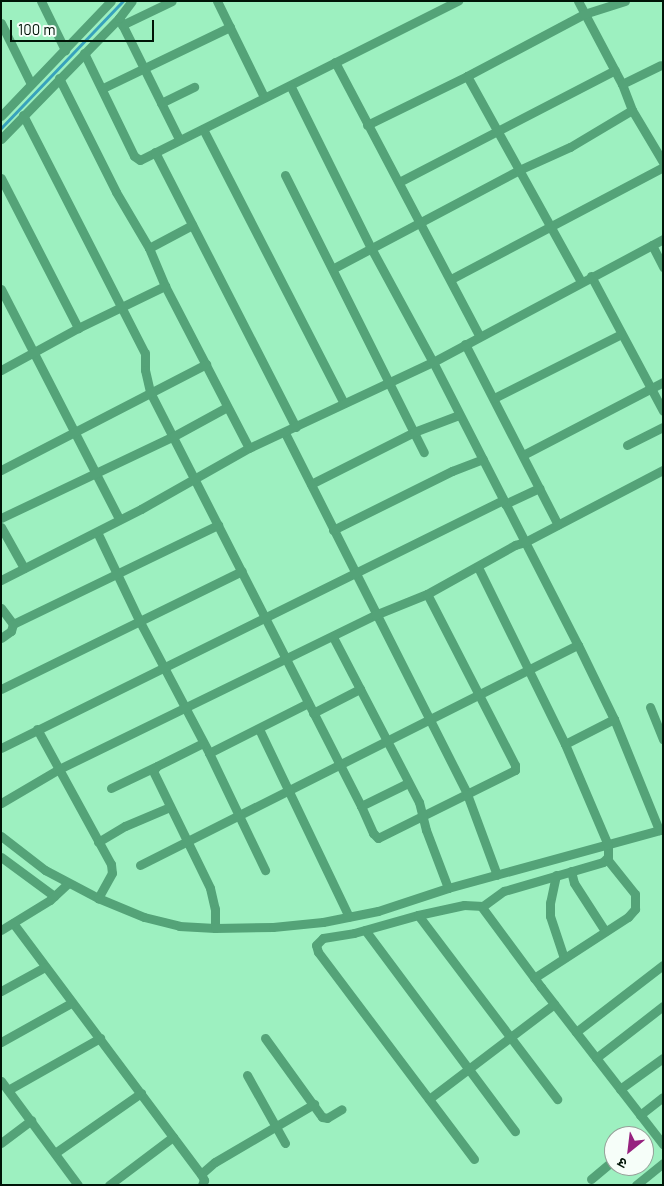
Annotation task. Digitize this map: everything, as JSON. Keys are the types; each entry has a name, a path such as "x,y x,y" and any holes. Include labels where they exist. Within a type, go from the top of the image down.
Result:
{"street":[{"path":"41,1 65,50"},
{"path":"1,116 111,1"},
{"path":"120,22 132,1"},
{"path":"1,139 84,53 120,22 172,1"},
{"path":"217,1 264,97"},
{"path":"84,53 134,156 140,160 264,97 291,87 335,62 458,1"},
{"path":"578,1 622,84 632,110 663,162"},
{"path":"367,125 467,76 584,14 625,1"},
{"path":"120,22 179,140"},
{"path":"1,23 32,84"},
{"path":"102,88 230,27"},
{"path":"335,62 480,335"},
{"path":"622,84 662,66"},
{"path":"400,182 614,70"},
{"path":"467,76 581,282"},
{"path":"59,78 116,192 149,248 165,286 249,448"},
{"path":"161,102 194,87"},
{"path":"2,859 62,889 98,898 152,920 179,926 215,928 273,927 349,917 378,911 448,888 661,829 614,719 578,645 433,362 371,248 291,87"},
{"path":"334,268 519,170 570,147 632,110"},
{"path":"24,115 123,307 145,355 145,370 150,392 174,436 193,480 287,659 373,833 378,838 513,772 515,767 427,594"},
{"path":"203,129 344,403"},
{"path":"155,152 296,428"},
{"path":"450,279 663,167"},
{"path":"285,175 391,381 424,452"},
{"path":"1,178 78,328"},
{"path":"149,248 192,225"},
{"path":"1,580 97,532 249,448 296,428 344,403 433,362 480,335 663,239"},
{"path":"652,245 663,267"},
{"path":"591,276 663,411"},
{"path":"1,370 78,328 165,286"},
{"path":"1,289 120,519"},
{"path":"494,398 621,334"},
{"path":"465,344 558,525"},
{"path":"1,470 206,364"},
{"path":"524,456 663,382"},
{"path":"1,518 174,436 227,407"},
{"path":"311,484 414,432 459,416"},
{"path":"627,445 663,427"},
{"path":"285,433 467,794 497,875"},
{"path":"333,530 452,471 483,459"},
{"path":"1,804 59,769 186,709 376,615 427,594 515,545 525,542 663,470"},
{"path":"1,748 163,666 266,618 354,573 504,502 540,488"},
{"path":"13,624 218,525"},
{"path":"1,528 24,568"},
{"path":"97,532 139,620 209,754 265,870"},
{"path":"478,567 565,744 608,845 607,859 635,894 636,904 632,914 534,978"},
{"path":"1,689 242,571"},
{"path":"1,608 13,624 12,631 1,638"},
{"path":"334,637 423,816 426,830 448,888"},
{"path":"140,865 578,645"},
{"path":"313,713 360,689"},
{"path":"209,754 308,703"},
{"path":"650,707 663,740"},
{"path":"565,744 614,719"},
{"path":"37,729 112,868 110,877 98,898"},
{"path":"259,729 290,789 349,917"},
{"path":"111,788 203,743"},
{"path":"155,767 154,773 188,840 213,896 215,928"},
{"path":"361,806 408,783"},
{"path":"98,842 125,826 170,807"},
{"path":"1,836 45,870 62,889"},
{"path":"474,1159 316,949 316,942 323,938 365,930 418,915 464,905 481,906 504,891 607,859"},
{"path":"571,871 576,886 605,931"},
{"path":"556,875 550,903 550,916 564,958"},
{"path":"1,930 62,889"},
{"path":"481,906 534,978 649,1126"},
{"path":"418,915 557,1099"},
{"path":"13,923 141,1093 204,1181 216,1162 314,1104"},
{"path":"365,930 470,1068 515,1131"},
{"path":"576,1032 663,965"},
{"path":"1,991 45,967"},
{"path":"1,1042 71,1002"},
{"path":"430,1099 554,1004"},
{"path":"596,1058 663,1006"},
{"path":"8,1090 100,1038"},
{"path":"265,1038 324,1119 342,1109"},
{"path":"620,1089 663,1058"},
{"path":"247,1075 285,1143"},
{"path":"1,1081 78,1185"},
{"path":"55,1153 141,1093"},
{"path":"640,1115 663,1097"},
{"path":"1,1143 31,1120"},
{"path":"654,1133 663,1144"},
{"path":"108,1185 173,1137"},
{"path":"636,1185 663,1163"},
{"path":"591,1179 604,1168"}],"waterway":[{"path":"1,128 123,1"}]}
